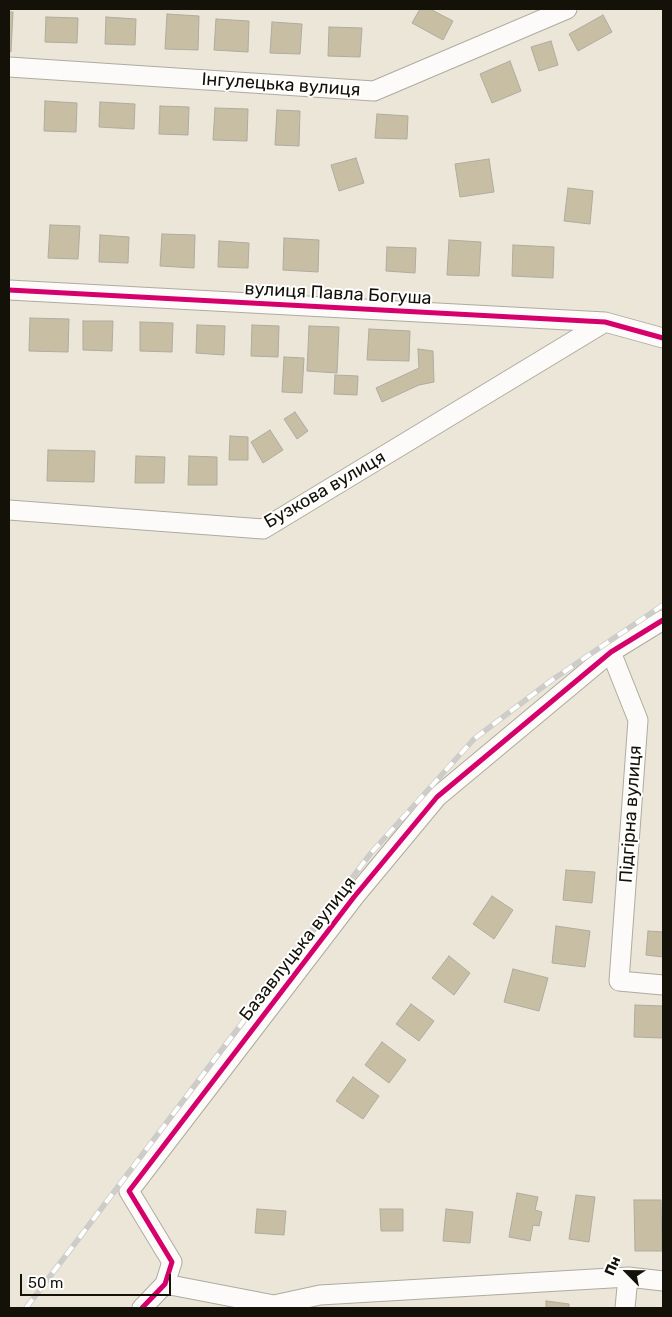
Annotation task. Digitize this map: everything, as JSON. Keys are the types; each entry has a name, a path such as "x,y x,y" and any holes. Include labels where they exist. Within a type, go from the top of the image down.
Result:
{"street":[{"name":"Інгулецька вулиця","path":"9,67 374,91 567,9"},
{"name":"вулиця Павла Богуша","path":"9,290 605,322 663,338"},
{"name":"Бузкова вулиця","path":"9,510 263,529 605,322"},
{"name":"Базавлуцька вулиця","path":"142,1308 165,1284 172,1262 129,1191 354,897 437,797 611,652 663,620"},
{"name":"Підгірна вулиця","path":"611,652 638,720 619,981 663,985"},
{"path":"165,1284 274,1307 320,1295 628,1277 663,1281"},
{"path":"625,1308 628,1277"}],"building":[{"path":"420,9 430,9 453,21 443,40 412,23"},
{"path":"9,12 13,12 11,52 9,51"},
{"path":"167,14 199,16 198,50 165,49"},
{"path":"603,15 612,32 578,51 569,34"},
{"path":"46,17 78,18 77,43 45,42"},
{"path":"106,17 136,19 135,45 105,44"},
{"path":"216,19 249,21 248,52 214,50"},
{"path":"272,22 302,24 300,54 270,53"},
{"path":"329,27 362,28 360,57 328,56"},
{"path":"551,41 558,65 539,71 531,47"},
{"path":"510,61 521,91 492,103 480,74"},
{"path":"45,101 77,103 76,132 44,131"},
{"path":"100,102 135,104 134,129 99,127"},
{"path":"160,106 189,107 188,135 159,134"},
{"path":"215,108 248,109 247,141 213,140"},
{"path":"277,110 300,111 299,146 275,145"},
{"path":"377,114 408,116 407,139 375,138"},
{"path":"356,158 364,183 339,191 331,165"},
{"path":"489,159 494,192 460,197 455,164"},
{"path":"568,188 593,191 590,224 564,221"},
{"path":"50,225 80,226 78,259 48,258"},
{"path":"162,234 195,235 194,268 160,266"},
{"path":"100,235 129,237 128,263 99,262"},
{"path":"284,238 319,240 318,272 283,270"},
{"path":"449,240 481,242 479,276 447,275"},
{"path":"219,241 249,243 248,268 218,267"},
{"path":"513,245 554,247 553,278 512,276"},
{"path":"387,247 416,248 415,273 386,271"},
{"path":"30,318 69,319 68,352 29,351"},
{"path":"83,321 113,321 112,351 83,350"},
{"path":"140,322 173,323 172,352 140,351"},
{"path":"197,325 225,326 224,355 196,353"},
{"path":"252,325 279,326 278,357 251,356"},
{"path":"309,326 339,327 337,373 307,371"},
{"path":"369,329 410,331 409,361 367,360"},
{"path":"418,349 433,351 434,382 419,385 382,402 376,388 419,368"},
{"path":"284,357 304,358 302,393 282,392"},
{"path":"335,375 358,376 357,395 334,394"},
{"path":"295,412 308,431 297,439 284,419"},
{"path":"270,430 283,450 263,463 251,442"},
{"path":"230,436 248,437 248,460 229,460"},
{"path":"48,450 95,451 94,482 47,481"},
{"path":"136,456 165,457 164,483 135,483"},
{"path":"189,456 217,457 217,485 188,485"},
{"path":"566,870 595,872 592,903 563,900"},
{"path":"492,896 513,910 494,939 473,924"},
{"path":"556,926 590,931 585,967 552,963"},
{"path":"648,931 663,932 663,957 646,955"},
{"path":"449,956 470,973 454,995 432,978"},
{"path":"513,969 548,978 539,1011 504,1002"},
{"path":"411,1004 434,1021 419,1041 396,1024"},
{"path":"635,1005 663,1006 663,1038 634,1037"},
{"path":"382,1042 406,1060 389,1083 365,1065"},
{"path":"353,1077 379,1096 363,1119 336,1101"},
{"path":"517,1193 538,1197 535,1210 542,1212 539,1226 533,1225 530,1241 509,1237"},
{"path":"576,1195 595,1197 589,1242 569,1239"},
{"path":"634,1200 661,1200 662,1251 635,1251"},
{"path":"257,1209 286,1211 284,1235 255,1233"},
{"path":"380,1209 403,1209 403,1231 381,1231"},
{"path":"446,1209 473,1212 470,1243 443,1241"},
{"path":"546,1301 569,1304 569,1308 546,1308"}],"railway":[{"path":"26,1308 371,853 474,739 552,680 663,605"}],"cycle path":[{"path":"9,290 605,322 663,338"},
{"path":"142,1308 165,1284 172,1262 129,1191 354,897 437,797 611,652 663,620"}]}
